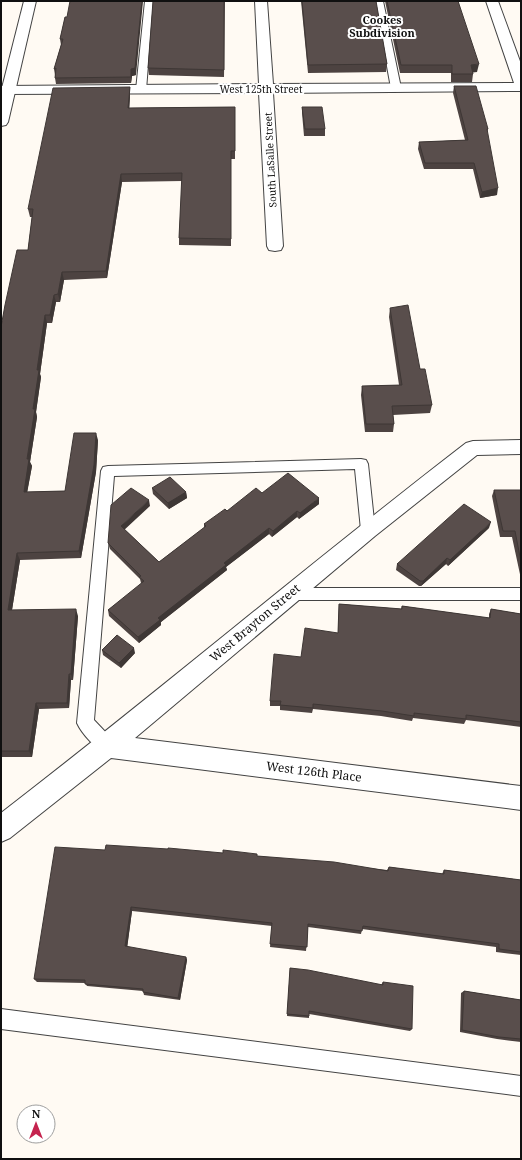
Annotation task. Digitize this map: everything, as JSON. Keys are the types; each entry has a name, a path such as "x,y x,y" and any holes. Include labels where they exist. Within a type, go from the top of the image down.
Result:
{"street":[{"path":"1,122 5,90 30,1"},
{"name":"South LaSalle Street","path":"262,1 275,246"},
{"path":"492,1 521,83"},
{"name":"West 125th Street","path":"5,90 521,88"},
{"name":"West Brayton Street","path":"1,829 107,746 368,530 473,448 521,448"},
{"name":"West 126th Place","path":"107,746 521,798"}],"lane":[{"path":"141,90 149,1"},
{"path":"379,1 396,88"},
{"path":"107,746 84,723 108,470 361,464 368,530"},
{"path":"290,594 521,594"},
{"path":"1,1020 521,1086"}],"building":[{"path":"70,1 142,1 135,68 131,69 131,77 55,78 56,68 54,69 63,39 60,39"},
{"path":"153,1 224,1 224,70 148,68"},
{"path":"302,1 376,1 387,64 308,65"},
{"path":"387,1 458,1 479,64 471,65 473,74 452,74 452,65 401,65"},
{"path":"454,86 476,86 488,129 498,188 482,192 474,163 425,163 419,142 468,140"},
{"path":"130,87 128,108 235,107 235,151 231,151 231,239 179,238 182,173 121,174 106,271 62,272 58,294 54,295 50,315 45,315 37,370 39,370 33,409 35,409 27,459 29,459 24,492 65,491 74,433 96,433 94,465 79,551 17,553 8,610 76,609 71,674 69,674 67,703 36,703 29,751 1,751 1,327 5,305 17,250 28,250 33,209 28,209 53,88"},
{"path":"302,107 322,107 325,129 305,129"},
{"path":"408,305 420,369 425,369 432,405 392,406 394,424 366,424 362,386 402,385 390,308"},
{"path":"288,473 319,498 300,513 297,511 273,531 269,528 224,563 226,565 158,618 160,620 138,637 108,610 144,581 139,577 141,576 108,543 111,505 131,488 149,500 121,526 159,562 206,526 204,524 225,509 227,511 256,488 262,493"},
{"path":"170,477 186,492 168,503 152,488"},
{"path":"494,490 521,490 521,562 515,531 503,531"},
{"path":"464,504 491,522 450,560 447,558 423,581 420,581 397,564"},
{"path":"339,604 402,609 402,606 490,618 491,609 521,614 521,722 466,715 466,719 414,713 414,716 313,704 313,708 280,705 281,701 270,701 274,654 301,657 305,628 338,633"},
{"path":"117,635 134,648 119,663 102,650"},
{"path":"106,845 168,848 223,853 223,850 257,854 257,856 334,862 388,871 389,867 444,874 444,870 521,880 521,952 499,949 499,944 363,926 362,931 308,924 307,947 270,944 272,923 131,907 125,946 186,957 178,998 143,992 143,989 85,984 85,980 34,979 55,847 105,850"},
{"path":"290,968 308,970 383,985 383,982 413,986 412,1029 309,1011 309,1016 287,1014"},
{"path":"464,991 521,1000 521,1039 499,1037 462,1030"}],"district":[{"name":"Cookes Subdivision","path":"382,26"}]}
